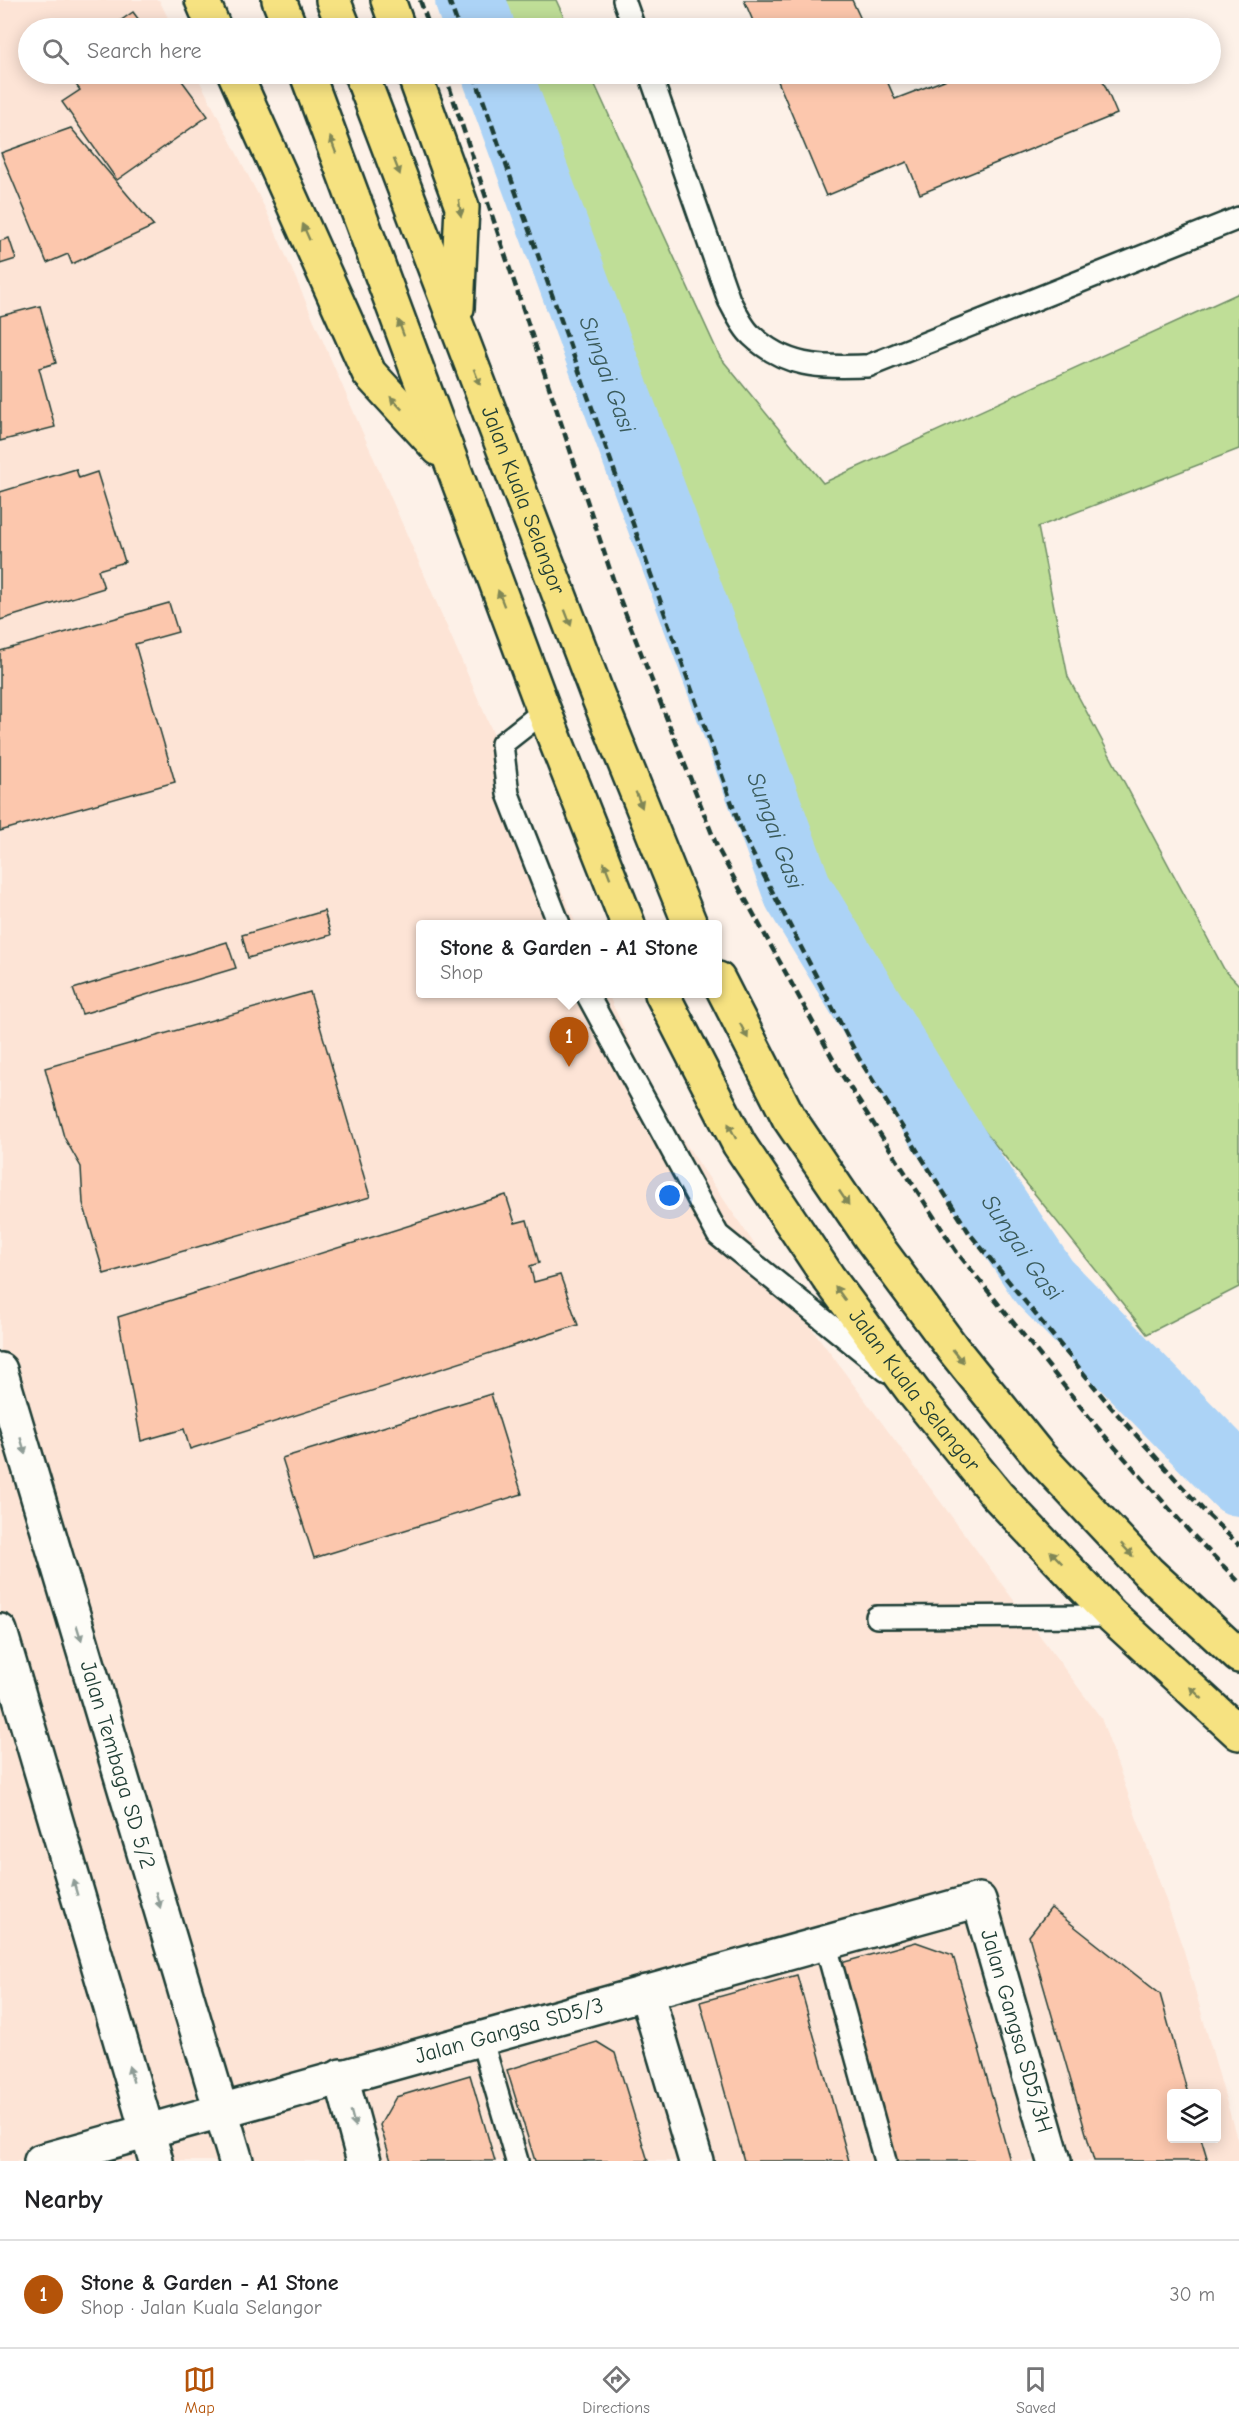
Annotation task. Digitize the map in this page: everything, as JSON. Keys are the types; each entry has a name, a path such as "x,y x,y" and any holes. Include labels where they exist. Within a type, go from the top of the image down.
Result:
{"highway":[{"path":"202,0 210,18"},
{"path":"279,0 286,18"},
{"path":"333,0 340,18"},
{"path":"388,0 394,18"},
{"path":"239,84 369,373 450,462"},
{"path":"311,84 544,711 626,920"},
{"name":"Jalan Kuala Selangor","path":"365,84 601,705 688,920"},
{"path":"418,84 462,207 456,322"},
{"path":"722,989 789,1118 870,1237 953,1349 1048,1466 1148,1572 1239,1656"},
{"name":"Jalan Kuala Selangor","path":"665,998 739,1144 828,1277 915,1394 997,1495 1112,1616 1239,1733"}],"street":[{"name":"Jalan Tembaga SD 5/2","path":"0,1370 236,2161"},
{"path":"2,1645 156,2161"},
{"name":"Jalan Gangsa SD5/3","path":"51,2160 147,2130 979,1900"},
{"name":"Jalan Gangsa SD5/3H","path":"979,1900 1054,2161"},
{"path":"646,1992 696,2161"},
{"path":"341,2076 364,2161"}],"lane":[{"path":"624,0 630,18"},
{"path":"653,84 729,300 750,334 779,356 814,368 868,366 1239,218"},
{"path":"544,711 502,744 508,794 557,920"},
{"path":"590,998 718,1235 915,1394"},
{"path":"877,1617 1112,1616"},
{"path":"825,1942 885,2161"},
{"path":"480,2038 517,2161"}],"shaded area":[{"path":"0,0 159,0 168,18 18,18 18,84 201,84 266,210 574,920 416,920 416,998 610,998 657,1102 813,1330 1101,1718 1184,1951 1239,2146 1239,2161 0,2161"}],"green space":[{"path":"499,0 556,0 564,18 505,18"},
{"path":"530,84 595,84 720,357 823,483 1239,293 1239,449 1038,527 1068,677 1224,969 1239,985 1239,1287 1147,1334 893,1017 812,859"}],"building":[{"path":"744,0 852,0 860,18 752,18"},
{"path":"133,12 138,18 124,18"},
{"path":"76,84 184,84 208,116 117,180 62,102 80,90"},
{"path":"779,84 888,84 895,99 934,84 1104,84 1117,114 920,194 907,162 826,196"},
{"path":"71,128 154,226 72,264 68,254 47,263 1,153"},
{"path":"9,238 16,259 0,264 0,241"},
{"path":"40,306 56,363 39,368 55,427 0,441 0,316"},
{"path":"76,469 79,478 97,472 125,562 98,570 104,588 0,620 0,492"},
{"path":"169,603 178,632 135,644 175,782 0,831 0,651"},
{"path":"324,911 331,935 248,958 242,935"},
{"path":"227,942 236,968 82,1014 73,989"},
{"path":"310,992 370,1197 104,1274 83,1203 81,1167 64,1137 45,1068"},
{"path":"506,1195 515,1223 527,1220 539,1263 530,1266 534,1282 560,1275 578,1325 190,1449 184,1429 141,1441 118,1317"},
{"path":"491,1394 522,1494 314,1558 282,1458"},
{"path":"1051,1908 1160,1994 1187,2089 1167,2089 1167,2143 1203,2143 1208,2161 1094,2161 1029,1936"},
{"path":"916,1942 953,1955 1010,2161 896,2161 841,1963"},
{"path":"797,1975 849,2161 744,2161 700,2002"},
{"path":"597,2042 615,2053 648,2161 535,2161 507,2070"},
{"path":"470,2075 495,2161 391,2161 380,2125 396,2097"}],"waterway":[{"name":"Sungai Gasi","path":"470,0 476,18"},
{"name":"Sungai Gasi","path":"501,84 798,892 942,1129 1044,1282 1239,1481"}],"railway":[{"path":"420,0 426,18"},
{"path":"449,0 455,18"},
{"path":"448,84 619,597 718,849 840,1072 956,1251 1097,1427 1189,1531 1239,1582"},
{"path":"478,84 743,835 858,1057 970,1234 1111,1407 1205,1512 1239,1545"}],"place":[{"name":"Stone & Garden - A1 Stone","path":"569,1067"}]}
